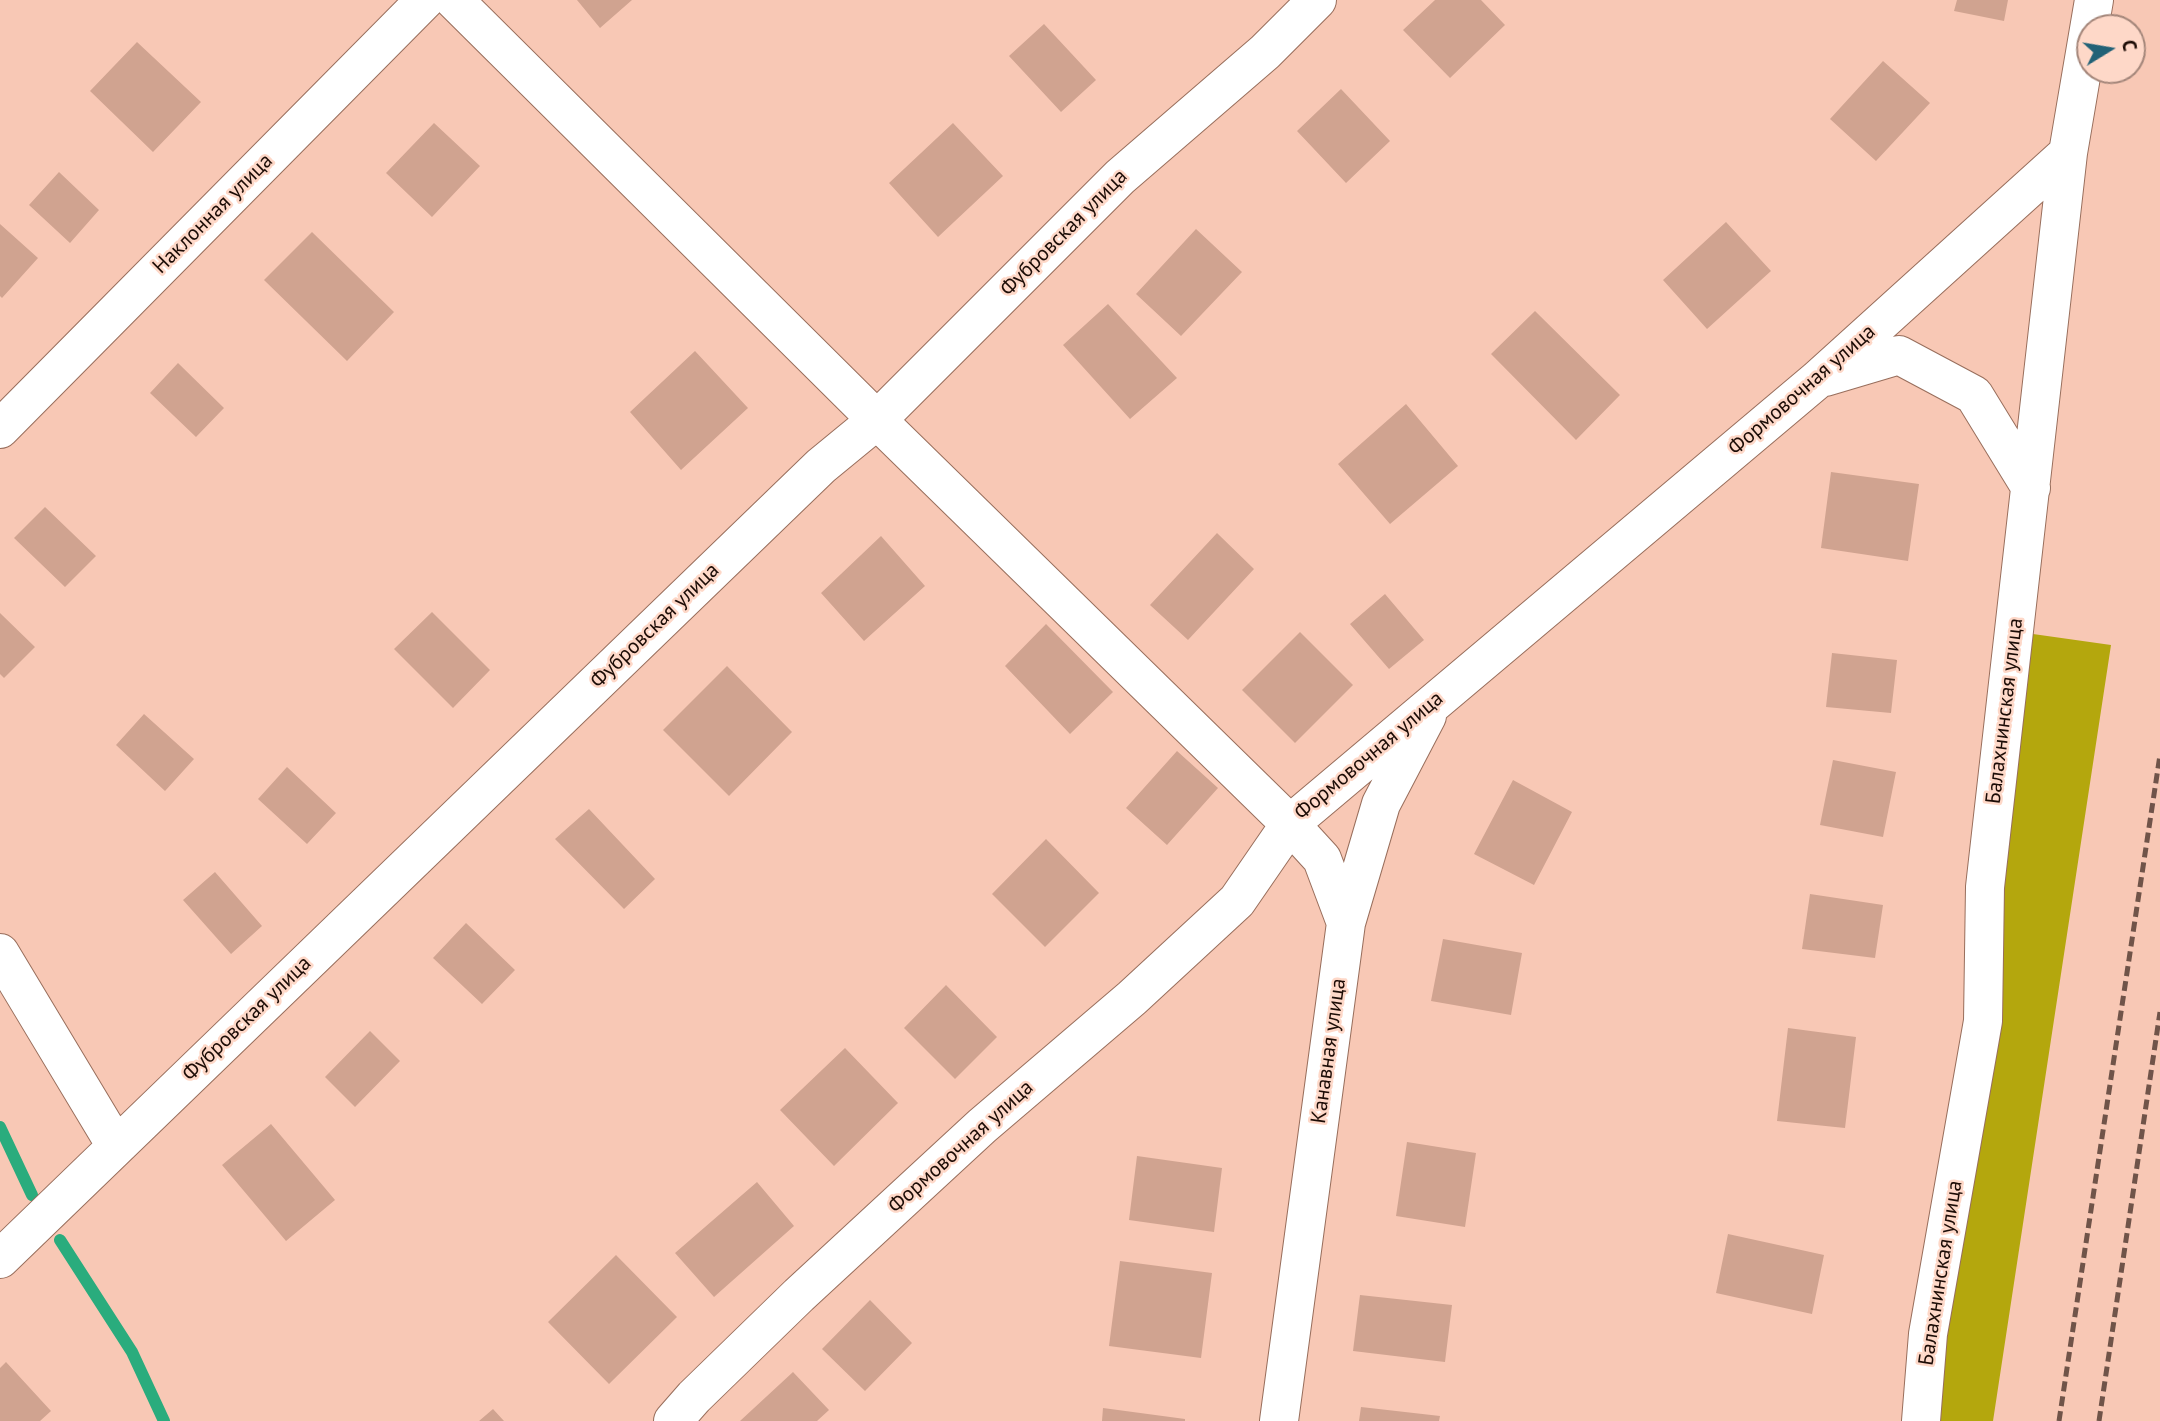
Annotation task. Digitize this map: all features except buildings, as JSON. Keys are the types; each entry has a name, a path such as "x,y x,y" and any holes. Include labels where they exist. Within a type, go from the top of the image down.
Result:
{"street":[{"name":"Наклонная улица","path":"0,429 425,0"},
{"path":"454,0 877,420 1290,824 1322,859 1346,923"},
{"name":"Фубровская улица","path":"0,1259 821,466 877,420 1120,177 1265,52 1317,0"},
{"name":"Балахнинская улица","path":"1921,1421 1928,1334 1983,1021 1985,887 2068,153 2094,0"},
{"name":"Формовочная улица","path":"673,1421 694,1397 850,1248 982,1126 1132,998 1237,901 1290,824 1817,380 2068,153"},
{"path":"1817,380 1899,355 1974,395 2031,488"},
{"name":"Канавная улица","path":"1279,1421 1346,923 1381,804 1437,698"},
{"path":"0,953 116,1146"}],"shaded area":[{"path":"2033,634 2111,645 1993,1421 1941,1421 1942,1339 2002,894"}],"waterway":[{"path":"0,1127 32,1195"},
{"path":"60,1240 132,1352 164,1421"}],"railway":[{"path":"2059,1421 2160,755"},
{"path":"2099,1421 2160,1012"}]}
